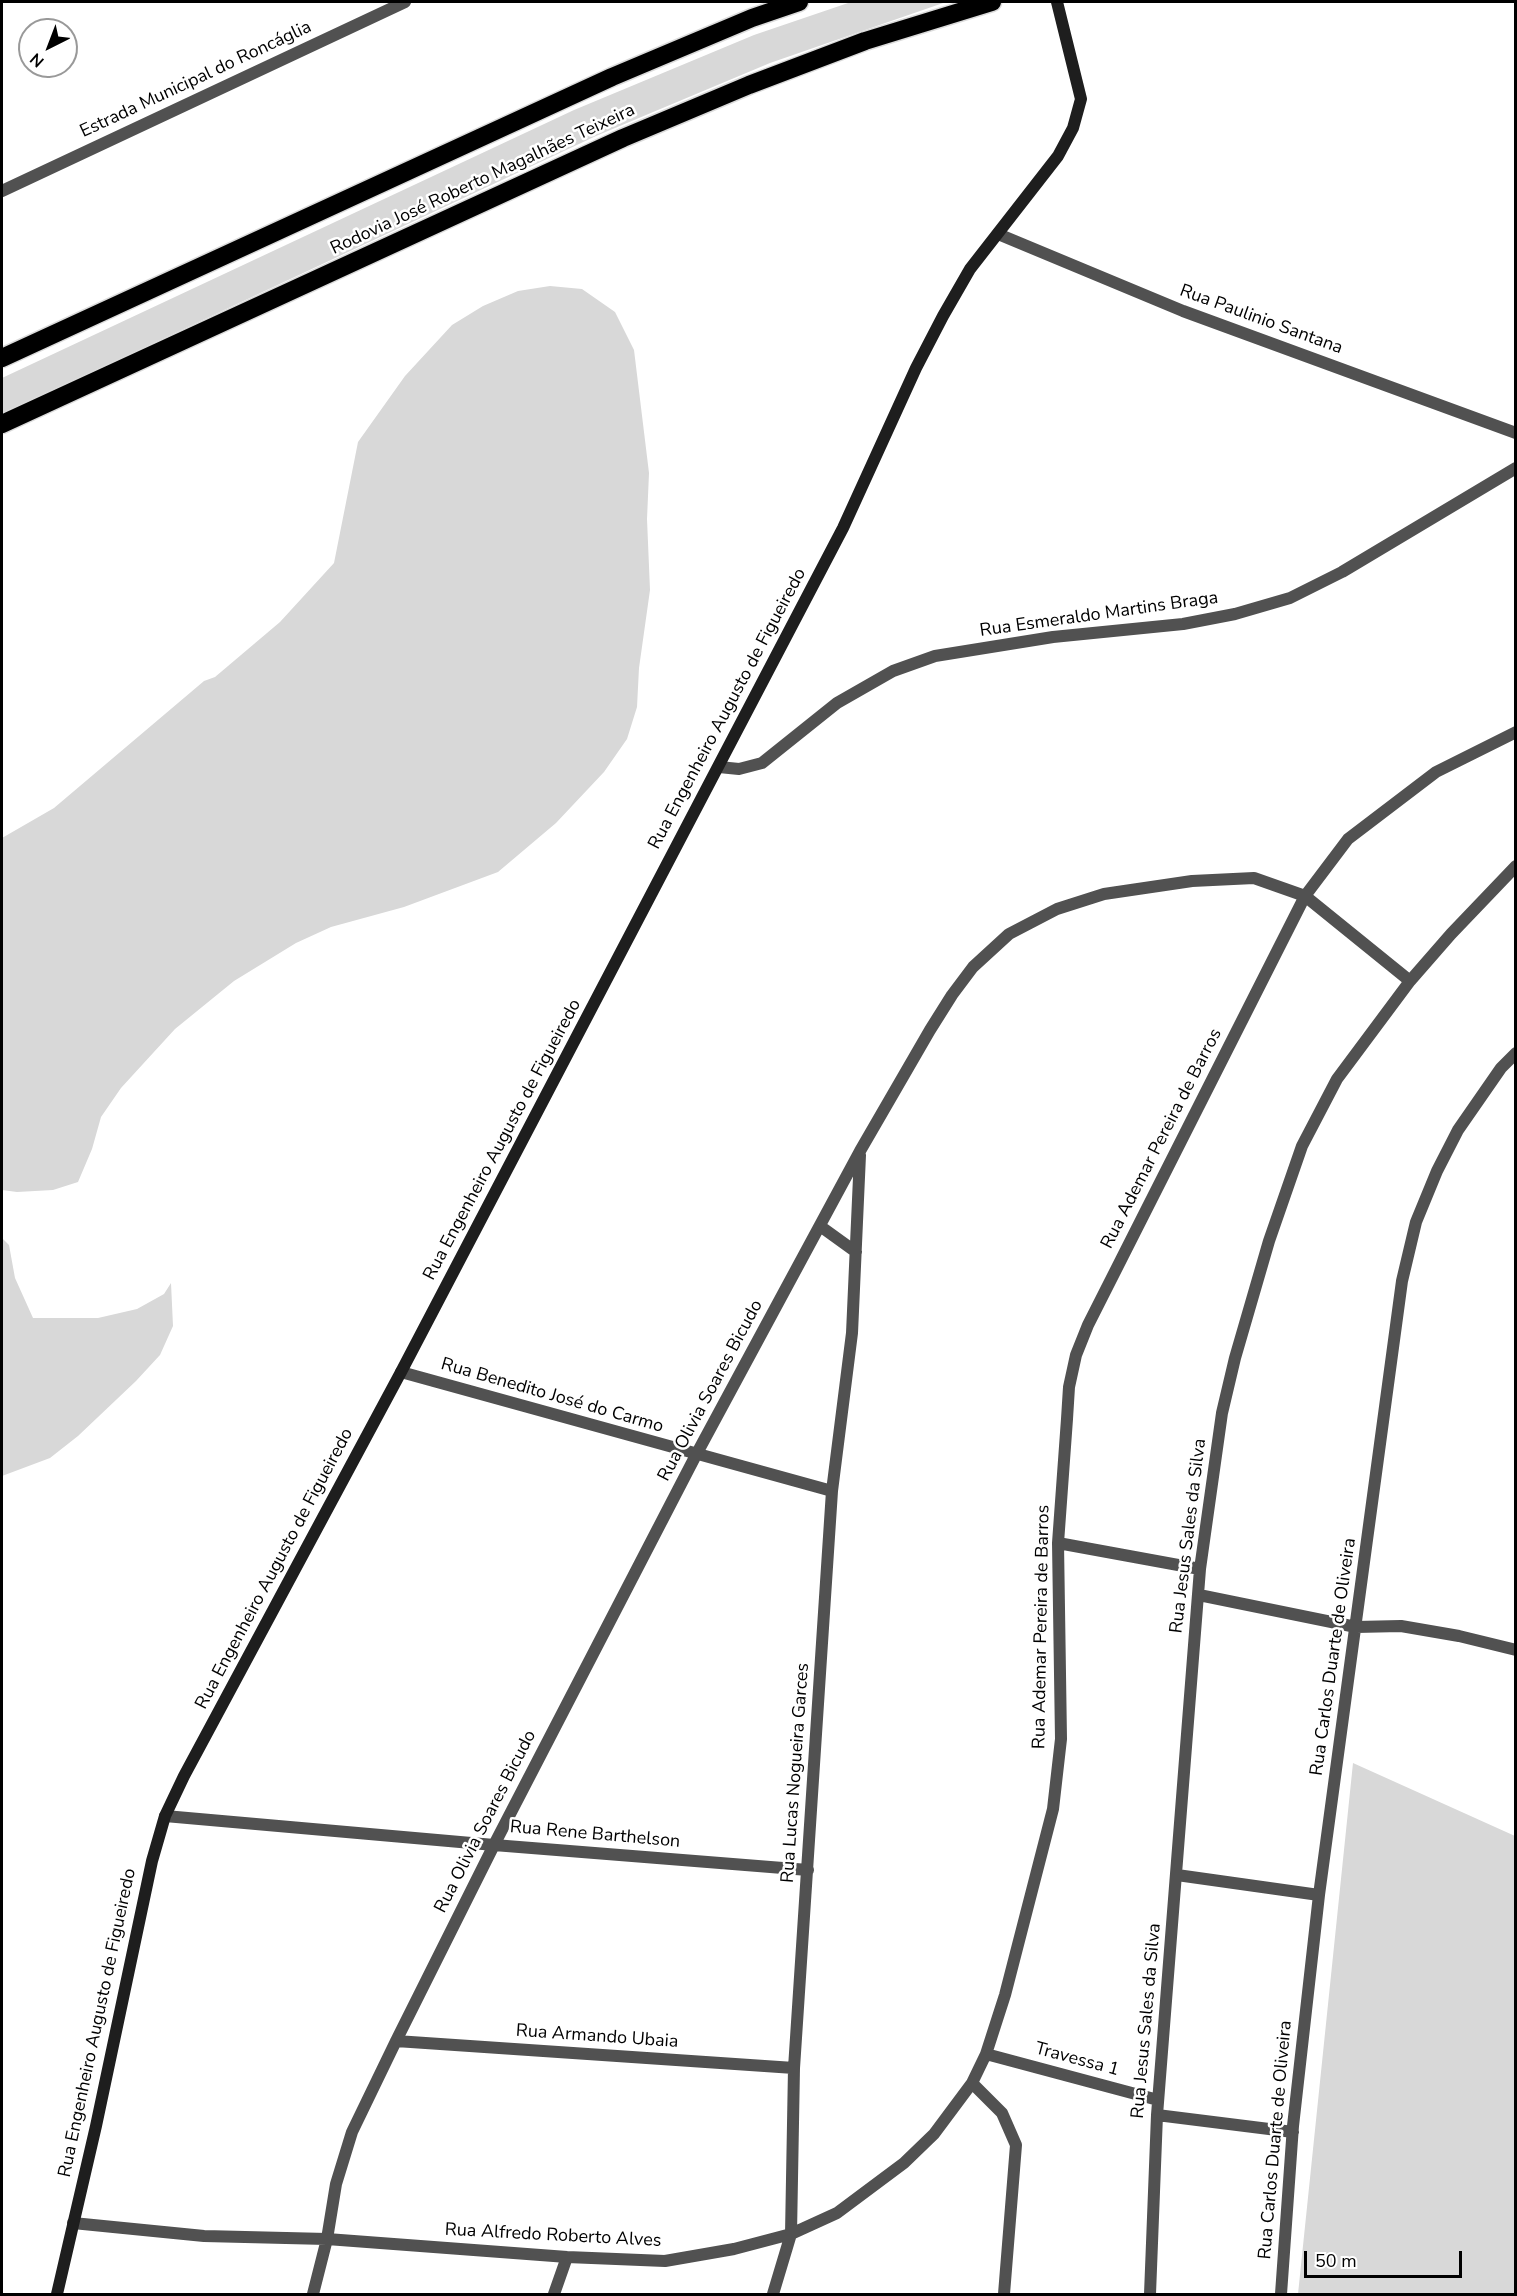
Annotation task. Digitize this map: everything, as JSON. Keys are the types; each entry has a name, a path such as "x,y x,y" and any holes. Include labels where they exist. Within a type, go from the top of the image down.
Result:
{"highway":[{"path":"2,358 612,77 752,18 799,2"},
{"name":"Rodovia José Roberto Magalhães Teixeira","path":"2,424 655,125 749,85 865,41 992,2"}],"main road":[{"name":"Rua Engenheiro Augusto de Figueiredo","path":"57,2295 152,1861 165,1816 184,1776 401,1372 843,528 916,368 970,269 1058,156 1073,128 1081,99 1058,2"}],"street":[{"name":"Estrada Municipal do Roncáglia","path":"2,191 405,2"},
{"name":"Rua Paulinio Santana","path":"998,234 1183,311 1515,433"},
{"name":"Rua Esmeraldo Martins Braga","path":"719,767 739,769 762,763 837,704 893,671 935,656 1053,638 1183,624 1235,614 1290,598 1342,572 1515,468"},
{"name":"Rua Ademar Pereira de Barros","path":"972,2084 986,2054 1005,1995 1053,1809 1061,1739 1058,1542 1069,1387 1088,1325 1305,896 1348,839 1436,772 1515,732"},
{"name":"Rua Jesus Sales da Silva","path":"1150,2295 1158,2100 1200,1569 1222,1413 1235,1358 1269,1241 1302,1146 1337,1078 1410,981 1450,934 1515,866"},
{"name":"Rua Olivia Soares Bicudo","path":"313,2295 327,2239 336,2184 352,2132 396,2041 494,1845 696,1455 860,1151 952,995 973,967 1009,934 1058,909 1104,894 1192,881 1254,878 1305,896 1410,981"},
{"name":"Rua Carlos Duarte de Oliveira","path":"1281,2295 1293,2132 1319,1895 1402,1281 1416,1222 1437,1171 1458,1130 1501,1068 1515,1053"},
{"name":"Rua Lucas Nogueira Garces","path":"773,2295 791,2234 794,2068 832,1491 852,1333 860,1151"},
{"path":"820,1226 856,1252"},
{"name":"Rua Benedito José do Carmo","path":"401,1372 832,1491"},
{"path":"1058,1542 1200,1569"},
{"path":"1199,1595 1356,1627 1401,1626 1459,1636 1515,1650"},
{"name":"Rua Rene Barthelson","path":"165,1816 808,1870"},
{"path":"1177,1875 1319,1895"},
{"name":"Rua Armando Ubaia","path":"396,2041 794,2068"},
{"name":"Travessa 1","path":"986,2054 1158,2100"},
{"path":"972,2084 1002,2113 1016,2145 1004,2295"},
{"name":"Rua Alfredo Roberto Alves","path":"73,2223 204,2236 327,2239 567,2257 665,2261 734,2249 791,2234 837,2213 904,2163 934,2134 972,2084"},
{"path":"1157,2115 1293,2132"},
{"path":"554,2295 567,2257"}],"shaded area":[{"path":"851,2 946,2 770,63 596,136 2,414 2,378 574,110 754,35"},
{"path":"550,286 582,289 615,312 634,350 649,473 647,519 650,590 639,668 637,707 627,739 604,772 556,823 498,872 404,907 331,927 296,943 234,981 175,1029 121,1088 101,1117 92,1149 78,1182 53,1190 17,1192 2,1190 2,838 54,808 204,681 215,677 280,622 334,563 358,442 405,376 452,325 483,306 518,291"},
{"path":"2,1238 9,1245 15,1278 33,1318 98,1318 137,1309 164,1294 171,1283 173,1326 160,1355 78,1436 50,1458 2,1476"},
{"path":"1353,1763 1515,1836 1515,2294 1298,2294"}]}
